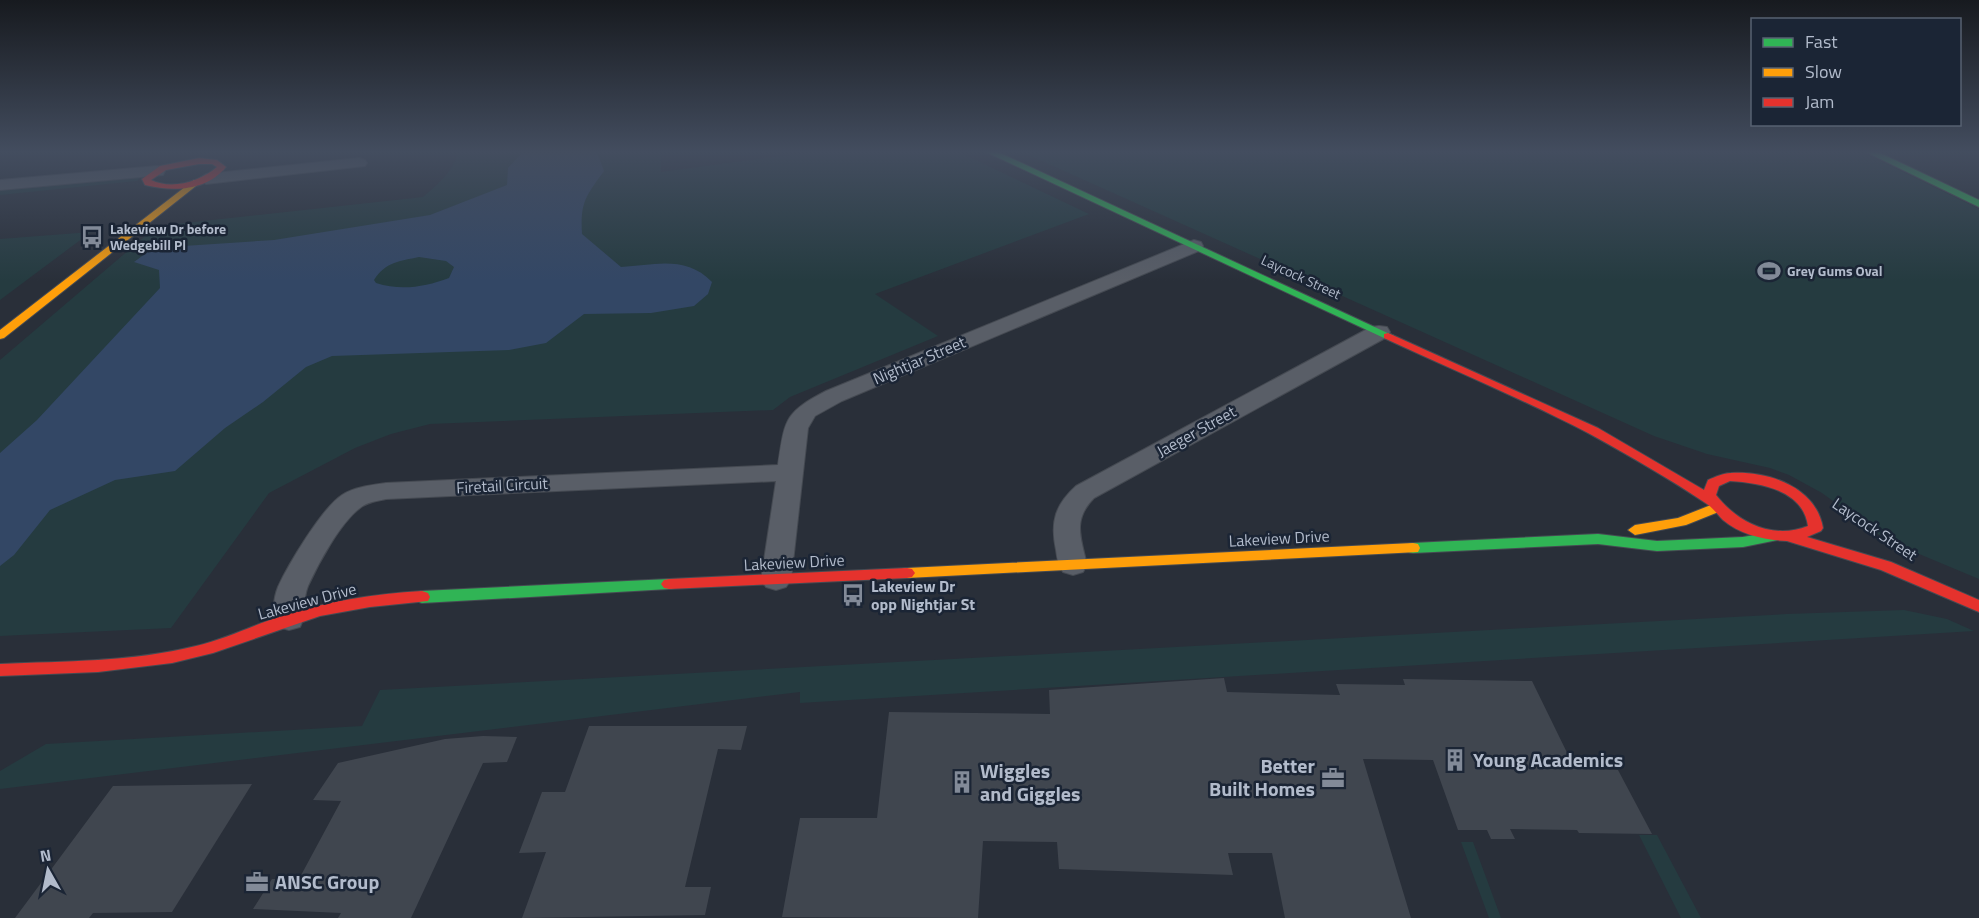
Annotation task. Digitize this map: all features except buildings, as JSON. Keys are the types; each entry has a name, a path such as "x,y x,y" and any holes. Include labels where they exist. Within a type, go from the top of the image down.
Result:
{"street":[{"path":"0,198 27,195"},
{"path":"148,201 156,195"},
{"path":"0,336 183,195"},
{"name":"Laycock Street","path":"1083,195 1599,433 1671,474 1738,524 1875,562 1979,606"},
{"path":"1960,195 1979,204"},
{"name":"Nightjar Street","path":"777,580 796,428 806,411 818,403 1194,246"},
{"name":"Jaeger Street","path":"1073,565 1065,526 1066,515 1071,503 1085,492 1379,332"},
{"name":"Laycock Street","path":"1599,433 1665,454"},
{"path":"1713,469 1755,479"},
{"name":"Firetail Circuit","path":"289,619 293,587 339,514 351,501 361,496 386,491 791,472"},
{"path":"1713,504 1710,486 1717,480 1730,477 1755,479"},
{"name":"Laycock Street","path":"1755,479 1782,488 1831,520"},
{"name":"Lakeview Drive","path":"1598,539 1657,546 1743,542 1803,536 1816,528 1816,516 1805,502"},
{"name":"Lakeview Drive","path":"0,670 130,663 162,658 224,643 289,619 331,608 392,598 1598,539 1681,522 1713,504"},
{"name":"Laycock Street","path":"1866,546 1927,583"}],"green space":[{"path":"425,195 1049,195 1089,214 875,294 938,336 790,397 773,410 430,424 391,434 355,448 269,493 171,628 0,636 0,360 157,226 423,197"},
{"path":"1117,195 1950,195 1979,209 1979,579 1888,541 1822,493 1789,475 1770,468 1707,454 1654,436"},
{"path":"91,232 0,300 0,239"},
{"path":"1904,610 1947,619 1974,631 800,703 800,692 0,789 0,771 46,744 362,726 380,690 1787,614"},
{"path":"1639,835 1657,835 1701,918 1681,918"},
{"path":"1461,842 1473,842 1501,918 1489,918"}],"water":[{"path":"482,195 589,195 583,207 582,234 621,267 681,265 692,268 712,282 708,294 694,306 651,313 584,314 546,343 509,350 332,356 306,367 263,402 225,428 175,471 115,480 50,510 14,555 0,566 0,453 37,420 160,288 159,270 134,262 153,248 274,240 430,215","holes":["419,257 446,261 454,267 449,278 413,287 395,287 376,283 374,280 388,266"]}],"traffic: fast":[{"path":"1083,195 1388,336"},
{"path":"1960,195 1979,204"},
{"path":"1413,548 1598,539 1657,546 1743,542 1777,536"},
{"path":"422,597 669,584"}],"traffic: slow":[{"path":"0,336 181,195"},
{"path":"1635,530 1681,522 1716,508"},
{"path":"907,573 1413,548"}],"traffic: jam":[{"path":"1388,336 1593,431 1633,452 1710,500"},
{"path":"1729,477 1770,483 1797,495 1807,503 1814,514 1816,528 1802,534 1772,536 1743,526 1718,507 1709,495 1713,483 1729,477"},
{"path":"1789,537 1886,566 1979,606"},
{"path":"669,584 907,573"},
{"path":"0,670 98,666 172,657 208,649 287,620 336,607 370,601 422,597"}],"place":[{"name":"Lakeview Dr before Wedgebill Pl","path":"92,237"},
{"name":"Grey Gums Oval","path":"1769,271"},
{"name":"Lakeview Dr opp Nightjar St","path":"853,595"},
{"name":"Young Academics","path":"1455,760"},
{"name":"Better Built Homes","path":"1333,778"},
{"name":"Wiggles and Giggles","path":"962,782"},
{"name":"ANSC Group","path":"257,882"}]}
